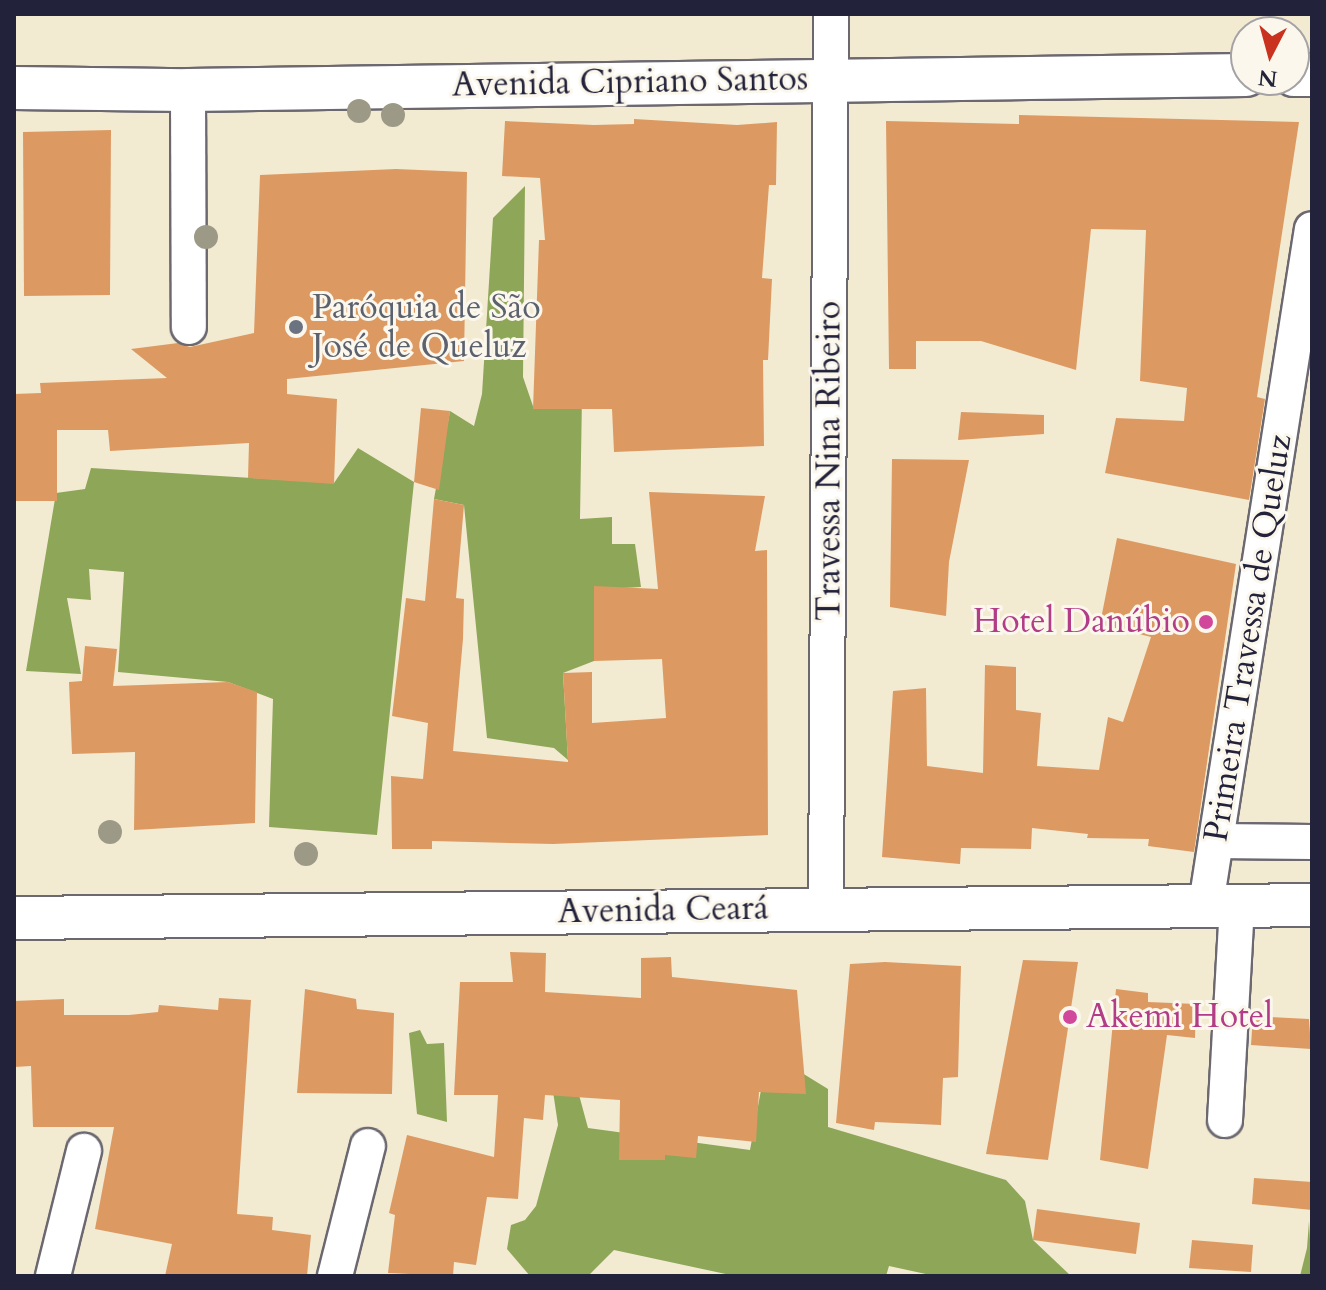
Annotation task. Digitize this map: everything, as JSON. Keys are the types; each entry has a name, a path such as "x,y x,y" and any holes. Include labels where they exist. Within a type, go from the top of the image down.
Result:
{"main road":[{"name":"Avenida Cipriano Santos","path":"14,88 188,90 1230,75"},
{"name":"Avenida Ceará","path":"14,918 1312,905"}],"street":[{"name":"Travessa Nina Ribeiro","path":"826,908 831,14"},
{"path":"188,90 189,327"},
{"name":"Primeira Travessa de Queluz","path":"1225,1120 1221,905 1216,841 1312,229"},
{"path":"1216,841 1312,842"},
{"path":"335,1276 368,1146"},
{"path":"53,1276 84,1151"}],"green space":[{"path":"525,186 523,377 534,409 565,409 582,396 580,519 612,517 612,544 635,544 641,587 623,588 594,661 563,673 568,760 554,748 487,738 464,505 434,499 450,411 474,426 482,394 493,218"},
{"path":"358,448 414,482 377,835 269,827 273,699 228,682 118,672 124,572 89,569 91,600 67,598 81,674 26,671 56,493 85,489 91,468 334,483"},
{"path":"420,1030 427,1044 444,1043 447,1122 417,1114 409,1033"},
{"path":"768,1052 828,1089 828,1127 1006,1180 1025,1201 1033,1240 1071,1276 935,1276 889,1266 886,1276 735,1276 614,1250 589,1275 530,1276 507,1249 511,1225 525,1220 536,1206 558,1125 551,1078 575,1080 588,1128 750,1150"},
{"path":"1309,1221 1312,1276 1300,1276 1307,1248"}],"building":[{"path":"1019,115 1299,122 1257,397 1265,399 1249,500 1105,473 1116,418 1184,421 1187,388 1140,381 1146,230 1091,229 1076,370 981,341 916,341 916,369 889,369 886,121 1019,124"},
{"path":"634,119 737,125 777,122 776,185 769,185 762,278 772,279 768,360 763,360 764,446 614,452 612,409 533,409 539,240 545,240 540,178 502,176 505,121 594,125 634,124"},
{"path":"111,130 110,295 24,296 23,132"},
{"path":"396,169 467,172 464,361 287,379 287,394 337,399 334,484 248,478 249,443 110,451 108,430 57,430 57,501 14,501 14,394 41,393 40,383 167,378 131,349 178,343 190,347 254,333 260,175"},
{"path":"421,408 450,411 439,490 414,482"},
{"path":"961,412 1044,415 1044,434 958,440"},
{"path":"892,459 969,460 949,562 946,616 890,607"},
{"path":"649,492 765,496 755,551 767,550 768,835 553,844 432,841 432,849 392,849 391,776 423,779 428,723 392,716 406,598 425,601 434,499 464,505 456,598 464,599 463,639 453,751 568,762 563,673 592,672 592,723 666,718 662,659 594,661 594,586 658,589"},
{"path":"1117,538 1236,564 1194,852 1148,846 1149,839 1087,838 1088,834 1032,828 1031,849 961,848 960,864 882,857 893,691 926,688 927,766 983,773 985,665 1016,667 1016,710 1041,713 1037,766 1099,770 1108,717 1123,722 1151,637 1100,624"},
{"path":"85,646 117,649 113,686 228,682 257,692 255,823 134,830 135,752 72,754 69,682 82,681"},
{"path":"510,952 546,953 545,992 641,998 641,958 671,957 672,977 797,990 806,1094 759,1092 756,1142 698,1136 696,1158 665,1155 665,1160 619,1160 620,1100 545,1095 543,1120 524,1118 518,1199 487,1197 476,1265 454,1262 453,1276 388,1273 395,1215 389,1213 407,1135 494,1157 498,1095 454,1095 460,982 513,982"},
{"path":"1023,960 1078,962 1048,1160 986,1154"},
{"path":"885,962 961,966 958,1077 943,1078 941,1125 875,1122 874,1130 836,1123 850,964"},
{"path":"305,989 356,999 357,1009 394,1013 392,1094 297,1093"},
{"path":"1116,989 1148,993 1148,1002 1196,1004 1195,1038 1167,1035 1148,1169 1100,1160"},
{"path":"219,998 251,1000 237,1214 273,1217 272,1230 311,1235 307,1276 165,1276 172,1244 95,1229 114,1127 33,1127 31,1066 14,1067 14,1001 64,999 64,1015 129,1015 158,1012 159,1005 218,1010"},
{"path":"1253,1016 1309,1019 1311,1049 1251,1045"},
{"path":"1254,1178 1312,1182 1312,1210 1252,1204"},
{"path":"1037,1209 1140,1223 1136,1254 1033,1240"},
{"path":"1192,1240 1253,1245 1251,1272 1189,1268"}],"place":[{"name":"Paróquia de São José de Queluz","path":"296,327"},
{"name":"Hotel Danúbio","path":"1206,622"},
{"name":"Akemi Hotel","path":"1070,1017"}]}
